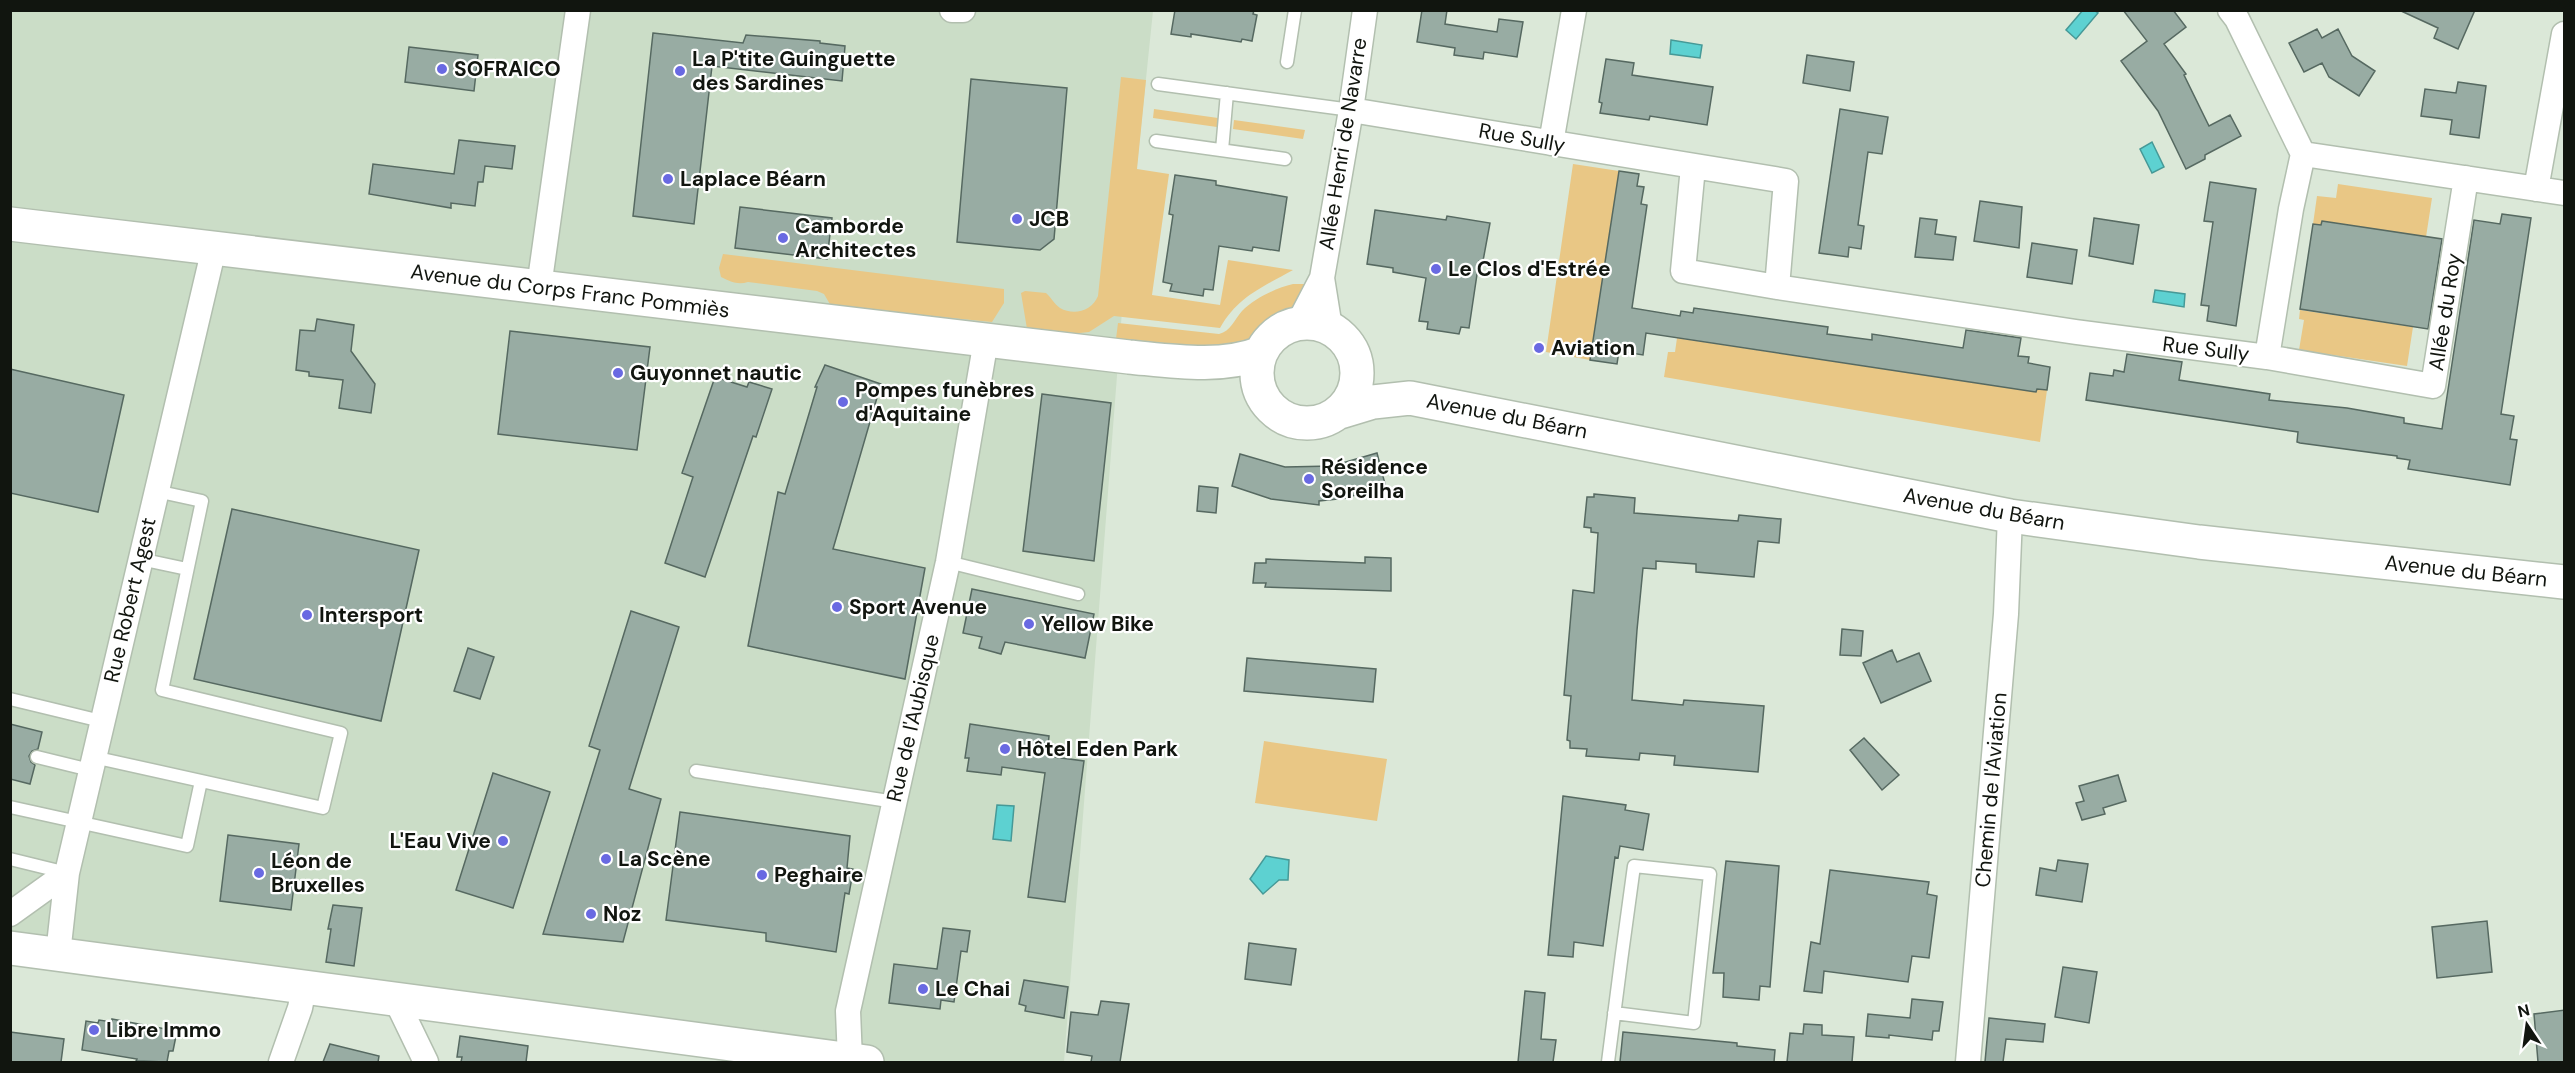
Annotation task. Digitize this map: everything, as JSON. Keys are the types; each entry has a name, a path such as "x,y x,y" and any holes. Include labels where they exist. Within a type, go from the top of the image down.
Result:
{"street":[{"path":"539,287 578,10"},
{"path":"952,10 963,10"},
{"name":"Allée Henri de Navarre","path":"1298,324 1322,278 1351,110 1365,10"},
{"path":"1551,143 1574,10"},
{"path":"2230,10 2237,19 2302,153 2565,193"},
{"path":"2536,189 2565,34"},
{"name":"Rue Sully","path":"1351,110 1786,181 1777,287"},
{"name":"Rue Sully","path":"1693,167 1683,271 2076,332 2267,357 2302,153"},
{"name":"Allée du Roy","path":"2267,357 2433,386 2466,178"},
{"name":"Avenue du Corps Franc Pommiès","path":"10,224 1186,362"},
{"name":"Rue Robert Agest","path":"58,954 67,873 214,248"},
{"name":"Allée Henri de Navarre","path":"1322,278 1330,328"},
{"path":"1186,362 1235,381 1265,401 1276,413 1291,421 1308,424 1325,420 1340,412 1350,399 1357,383 1355,359 1343,338 1330,328 1314,324 1298,324 1282,329 1270,339 1256,366 1258,385 1265,401"},
{"name":"Rue de l'Aubisque","path":"858,1061 848,1011 948,562 986,340"},
{"path":"1186,362 1241,360 1261,353"},
{"name":"Avenue du Béarn","path":"1355,359 1378,380 1410,398"},
{"name":"Avenue du Béarn","path":"1340,412 1373,402 1410,398 2010,516 2199,542 2565,582"},
{"name":"Chemin de l'Aviation","path":"1968,1062 2007,614 2010,516"},
{"path":"10,914 67,873"},
{"path":"10,948 396,1000 783,1057 858,1061"},
{"path":"281,1062 300,1008 304,988"},
{"path":"396,1000 426,1062"}],"lane":[{"path":"1287,62 1295,10"},
{"path":"1158,84 1351,110"},
{"path":"1222,150 1227,93"},
{"path":"1156,141 1285,159"},
{"path":"37,756 201,781 323,808 340,733 162,690 202,501 156,491"},
{"path":"140,559 187,569"},
{"path":"948,562 1078,594"},
{"path":"10,699 101,721"},
{"path":"696,771 895,802"},
{"path":"10,807 187,846 201,781"},
{"path":"10,860 67,873"},
{"path":"1608,1062 1614,1014 1634,866 1710,874 1694,1023 1614,1014"}],"shaded area":[{"path":"11,11 1153,11 1122,311 1064,1062 867,1062 11,948"},
{"path":"1121,77 1146,80 1137,169 1169,174 1152,295 1220,305 1228,260 1293,270 1261,287 1243,300 1220,328 1114,316 1089,332 1070,334 1027,329 1021,293 1025,291 1046,293 1056,305 1071,312 1082,311 1092,305 1098,296"},
{"path":"1154,109 1218,118 1217,127 1153,118"},
{"path":"1234,120 1305,130 1303,139 1233,129"},
{"path":"1573,164 1619,171 1590,360 1546,352"},
{"path":"2338,184 2432,198 2426,237 2322,221 2321,225 2313,224 2317,196 2336,198"},
{"path":"723,254 1004,289 1004,303 992,322 831,306 824,294 817,291 731,282 721,277 719,268"},
{"path":"1293,284 1307,284 1296,316 1272,329 1256,345 1115,347 1118,323 1223,333 1253,302 1273,291"},
{"path":"2300,310 2413,327 2407,366 2299,350 2304,320 2299,319"},
{"path":"1677,338 2035,392 2037,389 2047,390 2040,442 1664,377 1668,352 1675,352"},
{"path":"1264,741 1387,759 1377,821 1255,803"}],"water":[{"path":"2083,10 2098,13 2076,39 2066,30"},
{"path":"1671,40 1702,45 1700,58 1670,54"},
{"path":"2152,142 2164,167 2152,173 2140,149"},
{"path":"2155,290 2185,294 2184,307 2153,302"},
{"path":"997,805 1014,806 1011,841 993,839"},
{"path":"1266,856 1289,860 1288,880 1279,880 1263,894 1250,879"}],"building":[{"path":"1175,10 1254,10 1253,14 1257,15 1252,41 1242,39 1241,42 1191,34 1191,37 1171,34"},
{"path":"1422,10 1447,10 1445,24 1497,32 1499,19 1523,22 1517,57 1484,52 1483,59 1454,55 1455,48 1417,42"},
{"path":"2123,10 2173,10 2186,27 2164,44 2186,74 2184,75 2209,126 2230,115 2241,136 2205,155 2205,159 2186,169 2158,111 2121,61 2147,41"},
{"path":"2399,10 2475,10 2458,49 2434,38 2438,28"},
{"path":"2317,29 2322,38 2338,29 2352,56 2375,71 2359,96 2329,77 2322,63 2304,72 2289,43"},
{"path":"653,33 743,43 746,35 820,41 820,43 845,46 842,81 712,66 694,224 633,216"},
{"name":"SOFRAICO","path":"409,47 478,55 474,91 405,82"},
{"path":"1807,55 1854,62 1850,91 1803,83"},
{"path":"1606,59 1634,63 1632,75 1713,87 1707,125 1650,116 1649,120 1600,113 1602,103 1599,102"},
{"path":"971,79 1067,88 1054,239 1040,250 957,242"},
{"path":"2458,82 2486,86 2479,138 2450,134 2452,120 2421,116 2425,89 2456,93"},
{"path":"1840,109 1888,117 1882,154 1868,152 1858,225 1864,226 1861,249 1849,247 1848,257 1819,253"},
{"path":"459,140 515,146 512,169 485,166 483,182 478,182 475,206 451,203 451,208 369,194 373,164 454,174"},
{"path":"1619,171 1639,174 1637,186 1644,187 1641,204 1647,205 1632,308 1680,316 1681,311 1693,313 1694,308 1828,327 1827,334 1872,340 1872,334 1963,348 1966,330 2021,338 2018,356 2029,357 2028,363 2050,367 2047,390 2037,389 2036,392 1646,333 1643,355 1619,351 1617,364 1590,360"},
{"path":"1175,175 1216,181 1216,185 1287,197 1279,251 1253,247 1252,251 1219,246 1213,290 1204,289 1203,296 1170,291 1172,284 1163,282 1173,215 1169,214"},
{"path":"2210,182 2256,189 2236,326 2207,321 2209,306 2201,305 2213,222 2204,221"},
{"path":"1980,201 2022,207 2019,248 1974,241"},
{"name":"Camborde Architectes","path":"740,207 832,218 827,259 735,248"},
{"name":"Le Clos d'Estrée","path":"1375,210 1446,220 1447,216 1490,223 1483,261 1479,261 1469,328 1461,327 1459,334 1427,329 1428,322 1419,321 1426,278 1393,272 1393,268 1367,264"},
{"path":"2502,214 2531,218 2501,414 2514,416 2510,439 2517,440 2510,485 2408,469 2410,460 2397,458 2397,456 2300,443 2297,442 2298,432 2086,400 2090,373 2113,376 2114,370 2124,372 2127,354 2182,362 2179,380 2270,394 2269,400 2347,408 2404,418 2404,423 2442,429 2474,220 2500,224"},
{"path":"1920,218 1937,220 1935,234 1956,237 1953,260 1915,257"},
{"path":"2094,218 2139,225 2133,264 2089,256"},
{"path":"2322,221 2442,239 2428,329 2300,309 2313,224 2321,225"},
{"path":"2032,243 2077,250 2072,284 2027,277"},
{"path":"317,319 354,325 351,351 375,384 371,413 339,408 343,380 309,376 309,372 296,370 300,330 315,331"},
{"path":"510,331 650,347 637,450 498,434"},
{"name":"Sport Avenue","path":"825,365 881,384 833,549 925,568 905,679 748,646 778,492 785,494 817,387 815,387"},
{"path":"10,369 124,395 98,512 10,493"},
{"path":"715,377 747,387 749,382 772,389 756,437 753,436 705,577 665,563 693,477 682,473"},
{"path":"1042,394 1111,403 1094,561 1023,551"},
{"name":"Résidence Soreilha","path":"1377,453 1385,484 1347,498 1319,501 1319,505 1271,499 1232,486 1240,454 1285,467 1332,466"},
{"path":"1199,486 1218,488 1216,513 1197,511"},
{"path":"1594,494 1635,498 1634,513 1738,521 1739,515 1781,519 1779,543 1758,541 1754,577 1696,572 1696,564 1656,561 1656,569 1643,568 1637,630 1632,700 1683,705 1684,700 1764,706 1758,772 1674,765 1675,756 1640,753 1639,760 1586,756 1587,749 1570,748 1570,741 1567,740 1571,696 1564,695 1573,590 1594,593 1598,533 1591,532 1591,528 1584,527 1587,497 1594,497"},
{"name":"Intersport","path":"232,509 419,550 381,721 194,679"},
{"path":"1365,557 1391,558 1391,591 1265,587 1266,583 1253,583 1255,563 1266,563 1266,559 1365,563"},
{"name":"Yellow Bike","path":"972,589 1094,614 1085,658 1005,642 1001,654 979,648 982,637 963,633"},
{"path":"631,611 679,627 629,789 661,799 623,942 543,934 600,750 589,746"},
{"path":"1842,629 1863,631 1861,656 1840,655"},
{"path":"468,648 494,657 480,699 454,691"},
{"path":"1892,650 1897,662 1919,653 1931,681 1881,703 1863,663"},
{"path":"1247,658 1376,669 1373,702 1244,691"},
{"path":"10,724 42,732 38,749 32,751 29,756 35,765 30,784 10,779"},
{"path":"970,724 1049,736 1047,756 1084,761 1065,902 1028,897 1045,773 1002,767 1001,775 967,771 969,758 965,758"},
{"path":"1864,738 1899,775 1882,790 1850,750"},
{"name":"L'Eau Vive","path":"493,773 550,792 513,908 456,890"},
{"path":"2118,775 2126,801 2103,808 2105,814 2082,820 2076,803 2084,801 2079,786"},
{"path":"1563,796 1626,805 1625,810 1649,814 1643,850 1620,846 1618,858 1615,857 1603,946 1574,942 1573,957 1548,955"},
{"name":"Peghaire","path":"680,812 850,836 847,868 853,869 849,894 845,893 836,952 766,941 766,933 666,920"},
{"name":"Léon de Bruxelles","path":"228,835 299,844 291,910 220,901"},
{"path":"2058,860 2088,864 2082,902 2036,895 2040,868 2056,871"},
{"path":"1726,861 1779,866 1770,987 1760,986 1759,1000 1723,997 1724,973 1713,973"},
{"path":"1830,870 1929,882 1927,894 1937,896 1929,958 1912,956 1908,982 1824,971 1822,993 1804,991 1811,942 1820,944"},
{"path":"333,905 362,908 354,966 326,962 331,929 328,929"},
{"path":"2487,921 2492,972 2437,978 2432,927"},
{"name":"Le Chai","path":"943,928 970,931 967,952 961,951 954,1002 941,1000 940,1009 889,1003 894,964 937,969"},
{"path":"1249,943 1296,949 1291,985 1245,979"},
{"path":"2063,967 2097,972 2089,1023 2055,1017"},
{"path":"1024,980 1068,987 1064,1018 1025,1011 1026,1006 1019,1004"},
{"path":"1525,991 1545,993 1541,1039 1556,1040 1553,1062 1518,1062"},
{"path":"1912,999 1943,1002 1939,1031 1933,1031 1932,1040 1889,1035 1889,1038 1866,1036 1868,1014 1910,1018"},
{"path":"1101,1001 1129,1004 1120,1062 1091,1062 1092,1056 1067,1052 1071,1012 1098,1015"},
{"path":"2565,1010 2565,1062 2538,1062 2534,1014"},
{"path":"1989,1018 2045,1024 2043,1042 2006,1039 2003,1062 1985,1062"},
{"path":"112,1019 177,1031 173,1051 169,1051 167,1062 136,1061 137,1059 82,1050 86,1021 112,1022"},
{"path":"1804,1024 1822,1025 1822,1035 1854,1037 1852,1062 1787,1062 1790,1033 1803,1034"},
{"path":"10,1032 64,1039 61,1062 10,1062"},
{"path":"1623,1032 1737,1043 1737,1046 1775,1050 1774,1062 1620,1062"},
{"path":"460,1036 528,1046 526,1062 461,1062 462,1057 457,1057"},
{"path":"330,1044 379,1056 378,1062 323,1062"}],"place":[{"name":"SOFRAICO","path":"442,69"},
{"name":"La P'tite Guinguette des Sardines","path":"680,71"},
{"name":"Laplace Béarn","path":"668,179"},
{"name":"JCB","path":"1017,219"},
{"name":"Camborde Architectes","path":"783,238"},
{"name":"Le Clos d'Estrée","path":"1436,269"},
{"name":"Aviation","path":"1539,348"},
{"name":"Guyonnet nautic","path":"618,373"},
{"name":"Pompes funèbres d'Aquitaine","path":"843,402"},
{"name":"Résidence Soreilha","path":"1309,479"},
{"name":"Sport Avenue","path":"837,607"},
{"name":"Intersport","path":"307,615"},
{"name":"Yellow Bike","path":"1029,624"},
{"name":"Hôtel Eden Park","path":"1005,749"},
{"name":"L'Eau Vive","path":"503,841"},
{"name":"La Scène","path":"606,859"},
{"name":"Léon de Bruxelles","path":"259,873"},
{"name":"Peghaire","path":"762,875"},
{"name":"Noz","path":"591,914"},
{"name":"Le Chai","path":"923,989"},
{"name":"Libre Immo","path":"94,1030"}]}
